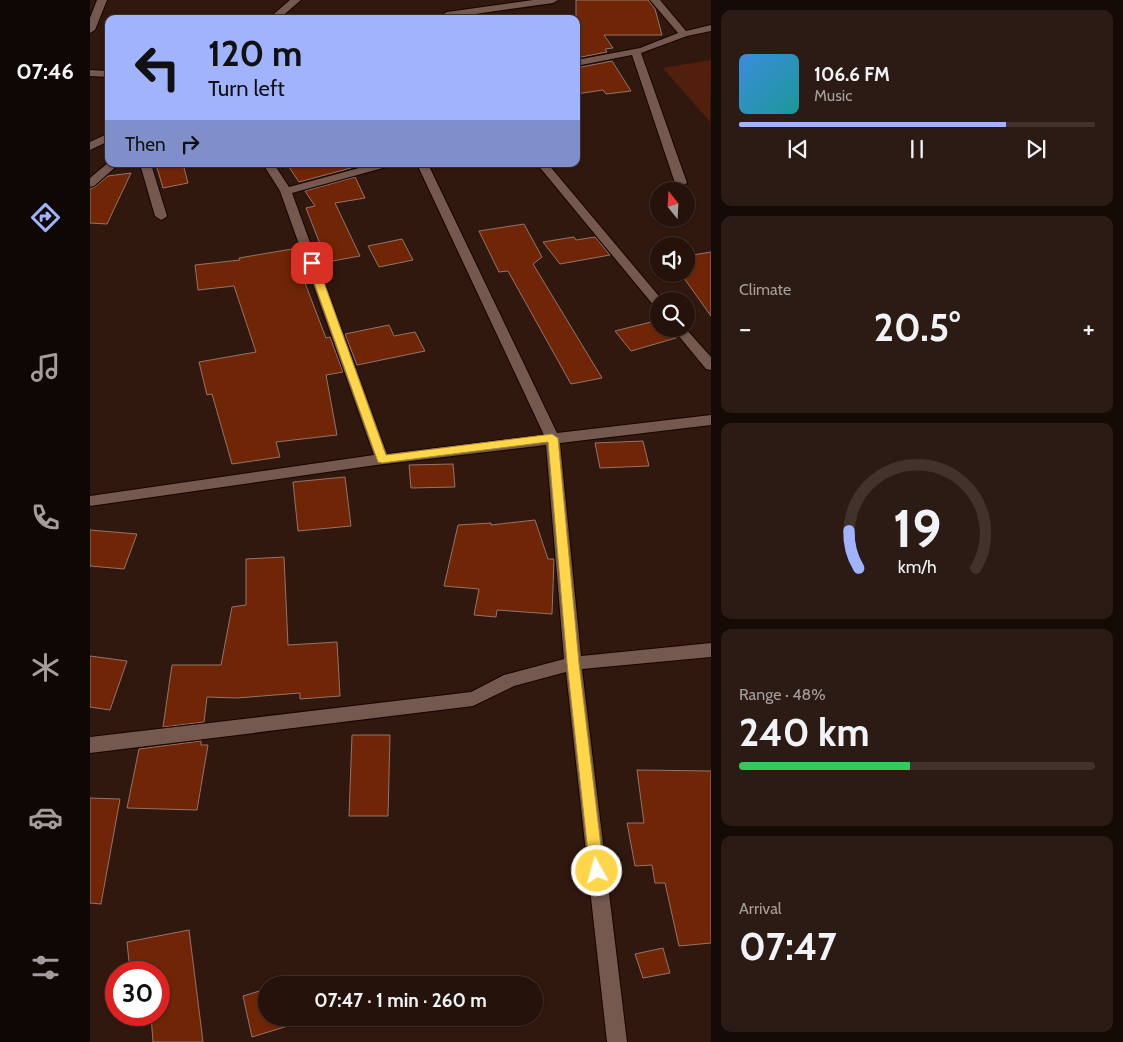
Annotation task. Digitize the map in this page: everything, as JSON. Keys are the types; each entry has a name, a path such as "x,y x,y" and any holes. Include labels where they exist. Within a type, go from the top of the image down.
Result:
{"street":[{"path":"90,30 93,16 102,0"},
{"path":"278,15 296,0"},
{"path":"447,15 553,0"},
{"path":"655,0 684,34"},
{"path":"580,62 636,52 684,34 710,28"},
{"path":"636,52 681,182"},
{"path":"90,73 105,74"},
{"path":"90,138 105,138"},
{"path":"90,147 105,139"},
{"path":"90,184 110,167"},
{"path":"146,167 161,216"},
{"path":"271,167 286,191 382,459"},
{"path":"286,191 375,167"},
{"path":"423,167 552,438 573,663 617,1042"},
{"path":"545,167 650,293"},
{"path":"686,337 710,366"},
{"path":"90,500 382,459 710,420"},
{"path":"90,745 472,699 510,680 573,663 710,650"}],"shaded area":[{"path":"711,60 710,122 663,68"}],"building":[{"path":"576,0 648,0 655,9 662,35 604,35 613,48 605,49 607,52 580,57 580,15 576,15"},
{"path":"612,61 631,91 606,94 603,90 580,93 580,67"},
{"path":"157,167 184,167 188,183 163,188"},
{"path":"289,167 351,168 299,182"},
{"path":"131,173 107,224 90,223 90,189 108,176"},
{"path":"355,177 365,198 335,203 360,256 327,262 306,208 315,206 305,191"},
{"path":"524,224 542,257 533,264 602,378 571,384 508,271 499,272 479,231"},
{"path":"574,237 576,240 595,237 610,255 560,264 543,242"},
{"path":"402,239 413,260 379,267 368,246"},
{"path":"292,249 326,338 330,337 343,372 326,375 337,435 276,442 280,457 232,464 212,394 207,395 199,362 256,352 234,286 198,290 195,265 240,260 239,258"},
{"path":"711,252 711,316 687,282 695,282 695,255"},
{"path":"650,322 650,337 676,338 631,351 615,331"},
{"path":"389,325 394,336 415,332 425,351 357,365 345,334"},
{"path":"643,441 649,466 600,468 595,443"},
{"path":"453,464 455,487 411,488 409,465"},
{"path":"345,477 351,526 298,531 293,482"},
{"path":"535,520 548,559 554,559 552,614 497,610 496,617 474,615 479,589 444,586 458,525 491,523 491,525"},
{"path":"90,530 137,534 124,569 90,566"},
{"path":"284,557 288,645 337,642 340,696 300,699 300,693 237,698 207,697 204,722 163,727 172,665 221,665 232,607 246,605 246,559"},
{"path":"90,656 127,661 110,710 90,707"},
{"path":"352,735 390,735 388,816 349,816"},
{"path":"201,741 201,745 208,745 197,810 127,808 139,749"},
{"path":"637,770 711,771 711,943 679,946 665,883 655,883 652,865 635,866 627,823 644,823"},
{"path":"90,798 120,799 101,904 90,903"},
{"path":"189,930 203,1042 153,1042 152,1026 170,1026 170,961 129,961 127,942"},
{"path":"663,948 670,973 643,978 635,954"},
{"path":"258,991 258,1026 288,1026 252,1037 243,996"}],"route":[{"path":"312,263 382,459 552,438 573,663 597,871"}]}
